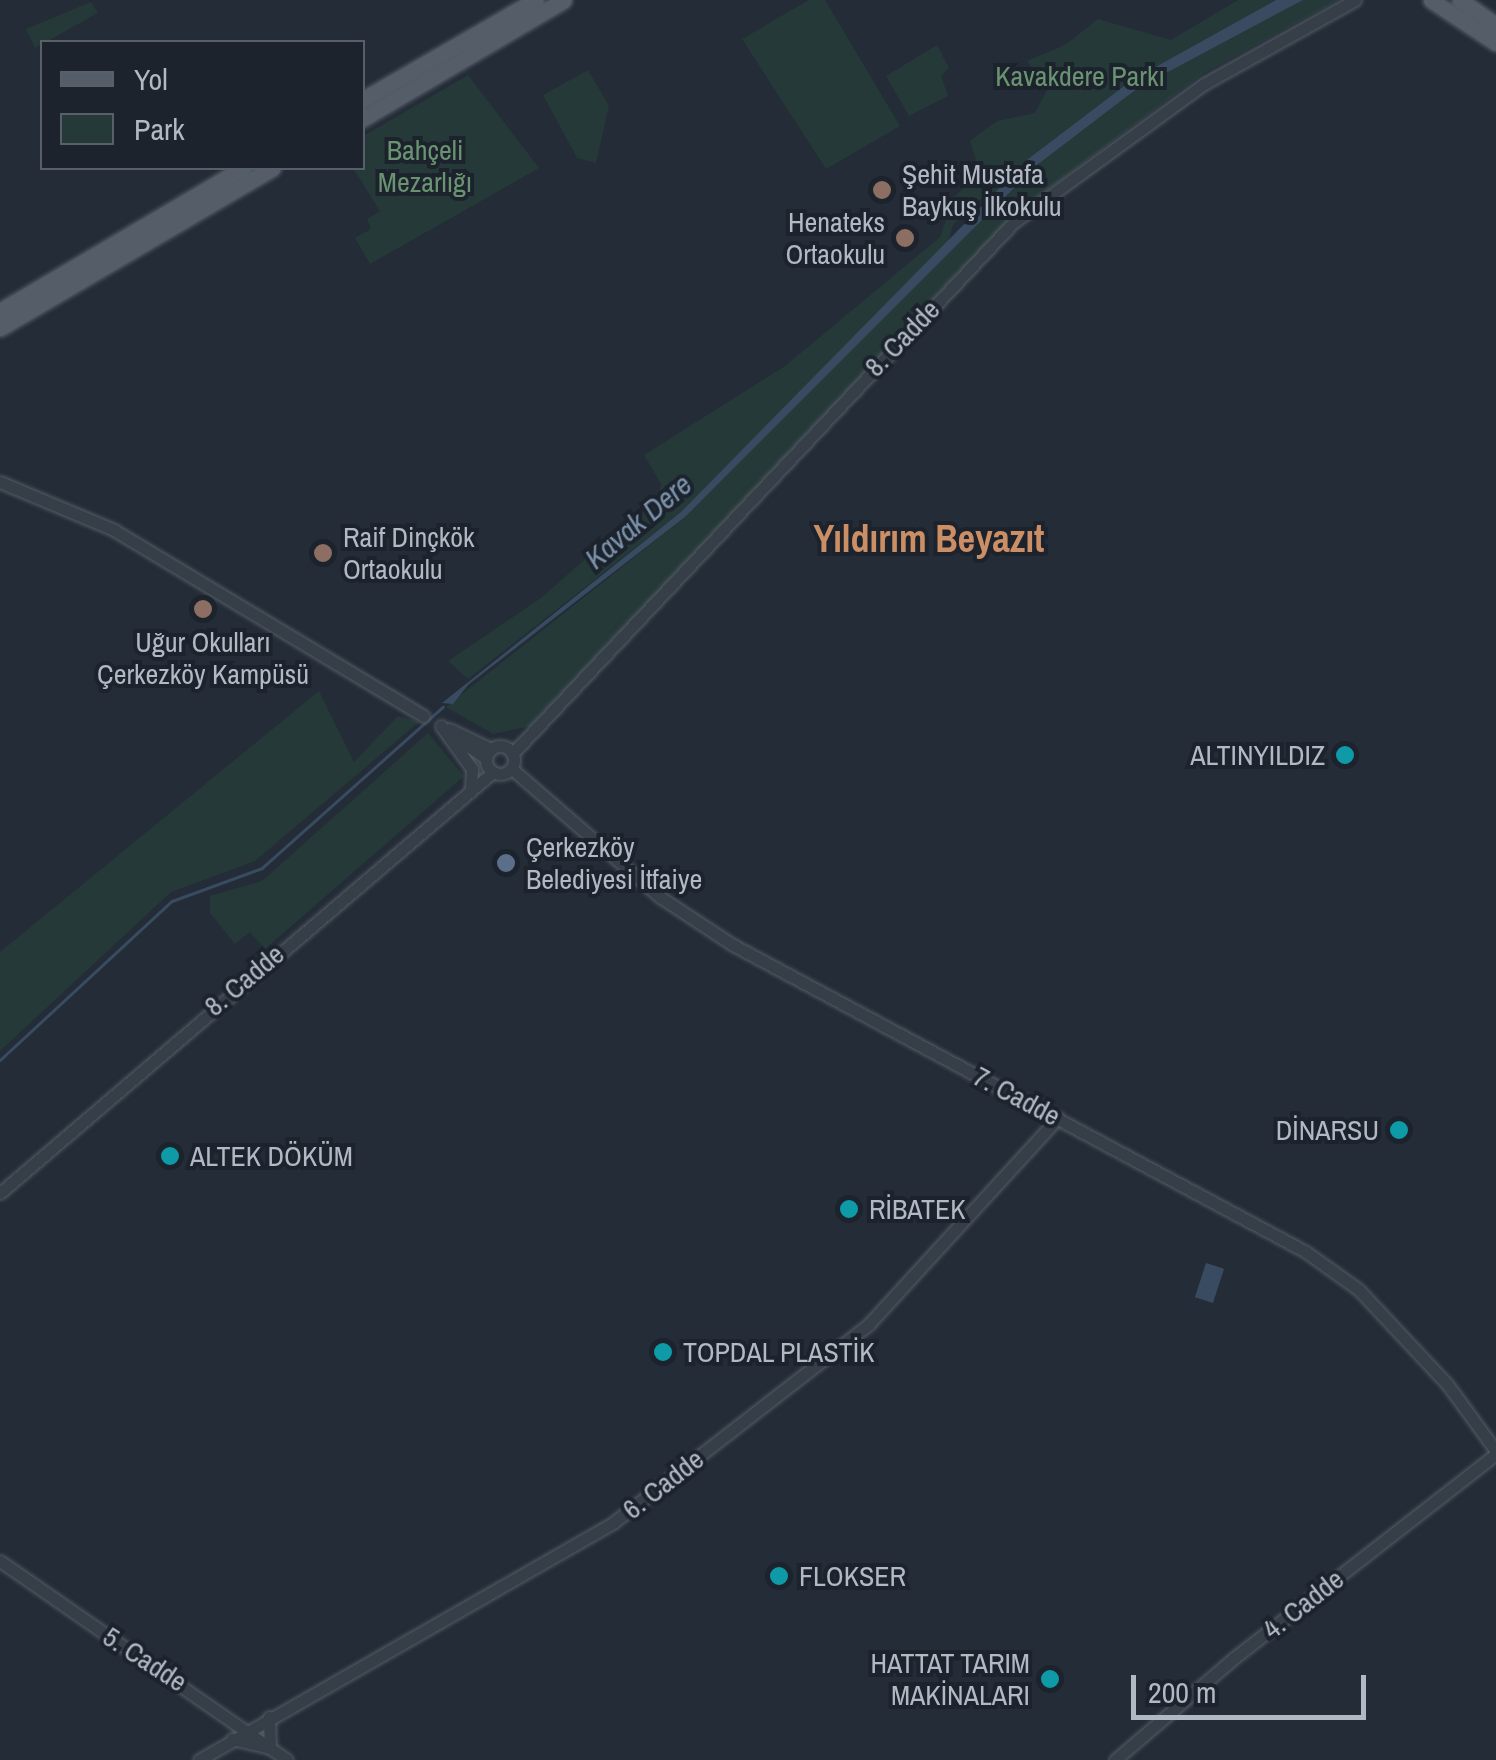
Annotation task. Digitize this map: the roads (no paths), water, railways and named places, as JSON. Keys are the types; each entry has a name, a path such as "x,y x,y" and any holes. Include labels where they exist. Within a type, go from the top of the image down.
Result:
{"main road":[{"path":"365,98 535,0"},
{"path":"365,117 564,0"},
{"path":"1431,0 1496,43"},
{"path":"1460,0 1496,25"},
{"path":"0,311 239,170"},
{"path":"0,328 269,170"}],"street":[{"name":"8. Cadde","path":"513,753 1014,222 1204,84 1355,0"},
{"path":"0,482 114,530 424,716"},
{"path":"471,791 472,769 441,726 488,754 493,772 512,768 513,753 501,746 488,754"},
{"name":"7. Cadde","path":"512,768 660,897 733,945 1306,1252 1359,1290 1447,1384 1496,1452"},
{"name":"8. Cadde","path":"0,1193 493,772"},
{"name":"6. Cadde","path":"199,1760 564,1552 645,1499 869,1324 1058,1118"},
{"name":"4. Cadde","path":"1114,1760 1234,1658 1496,1452"},
{"name":"5. Cadde","path":"0,1561 228,1714 287,1760"},
{"path":"228,1714 227,1742 270,1748 269,1717"}],"water":[{"path":"1276,0 1303,0 1138,88 1037,165 685,517 468,685 453,704 442,703 681,512 1028,159 1132,80"},
{"path":"1206,1263 1224,1269 1213,1303 1195,1297"}],"waterway":[{"name":"Kavak Dere","path":"0,1060 172,901 262,868 443,707"}],"place":[{"name":"Şehit Mustafa Baykuş İlkokulu","path":"882,190"},
{"name":"Henateks Ortaokulu","path":"905,238"},
{"name":"Raif Dinçkök Ortaokulu","path":"323,553"},
{"name":"Uğur Okulları Çerkezköy Kampüsü","path":"203,609"},
{"name":"ALTINYILDIZ","path":"1345,755"},
{"name":"Çerkezköy Belediyesi İtfaiye","path":"506,863"},
{"name":"DİNARSU","path":"1399,1130"},
{"name":"ALTEK DÖKÜM","path":"170,1156"},
{"name":"RİBATEK","path":"849,1209"},
{"name":"TOPDAL PLASTİK","path":"663,1352"},
{"name":"FLOKSER","path":"779,1576"},
{"name":"HATTAT TARIM MAKİNALARI","path":"1050,1679"}],"district":[{"name":"Yıldırım Beyazıt","path":"929,539"}],"park label":[{"name":"Kavakdere Parkı","path":"1080,76"},
{"name":"Bahçeli Mezarlığı","path":"425,166"}]}
